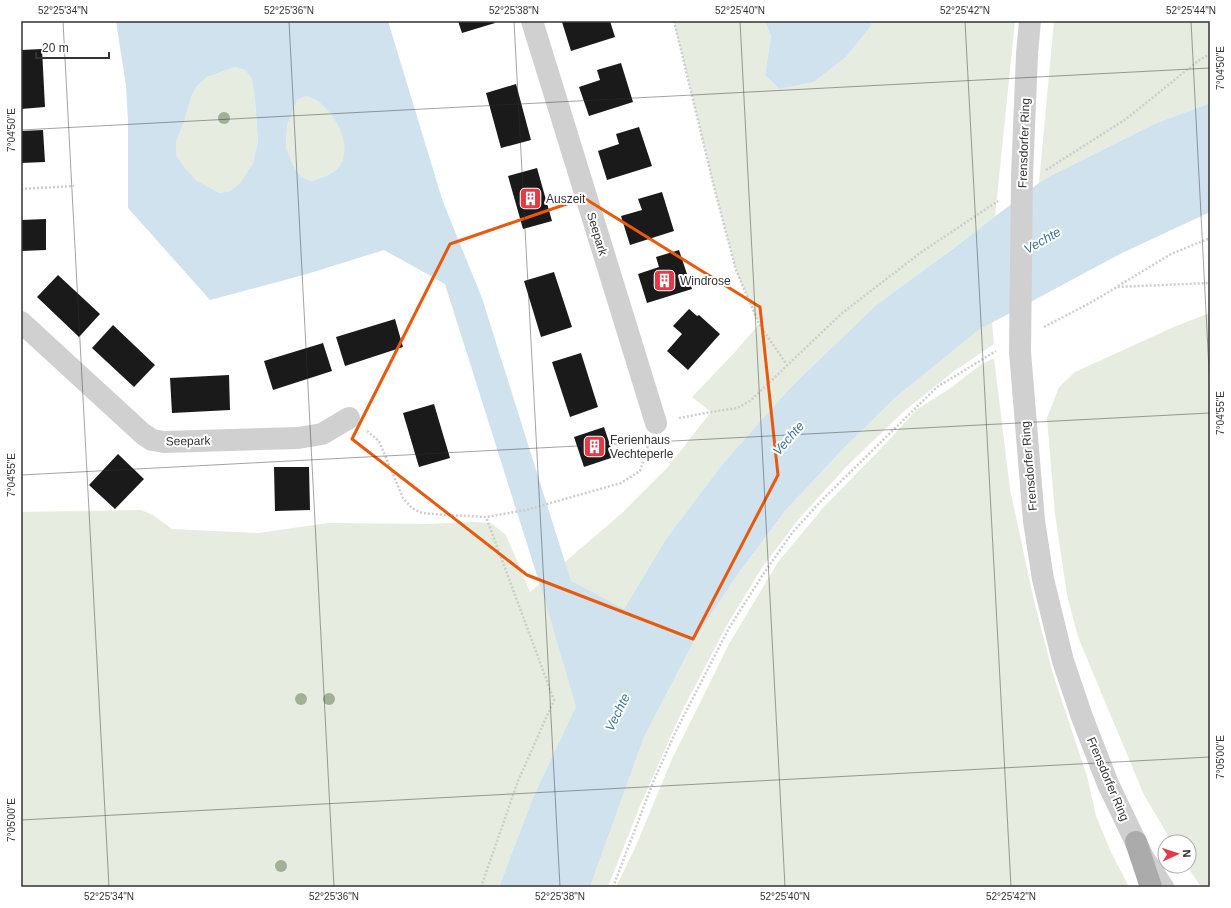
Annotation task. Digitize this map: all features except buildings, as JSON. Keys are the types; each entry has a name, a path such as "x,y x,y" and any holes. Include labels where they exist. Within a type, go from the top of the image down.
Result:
{"main road":[{"path":"1136,842 1151,887"}],"street":[{"name":"Seepark","path":"532,21 656,423"},
{"name":"Frensdorfer Ring","path":"1030,21 1026,54 1032,174 1020,352 1034,521 1043,579 1063,661 1082,717 1108,784 1143,857 1163,887"},
{"name":"Seepark","path":"21,322 143,434 152,440 176,442 298,438 322,434 349,418"}],"path":[{"path":"674,21 713,183 736,270 759,324 787,365"},
{"path":"1032,174 1126,119 1198,61 1210,54"},
{"path":"21,189 74,186"},
{"path":"349,418 379,441 403,498 412,508 422,513 486,517 526,510 621,483 640,471 656,423 737,408 750,401 841,314 920,253 1003,198"},
{"path":"1041,328 1090,303 1171,254 1210,238"},
{"path":"1117,287 1210,283"},
{"path":"613,887 654,780 676,731 729,628 762,576 792,533 821,501 937,387 998,350"},
{"path":"481,887 518,781 554,700 486,517"}],"highlighted area":[{"path":"584,198 760,307 778,475 693,639 527,575 352,439 450,244"}],"shaded area":[{"path":"674,21 765,21 771,36 765,75 779,89 814,82 846,57 871,26 872,21 1015,21 995,217 875,306 791,387 725,461 666,539 624,609 576,706 532,800 499,887 21,887 21,512 141,510 153,515 172,529 258,533 328,523 491,523 506,535 530,592 622,513 667,468 711,412 692,397 735,352 759,324 736,270 715,191"},
{"path":"1054,21 1210,21 1210,103 1154,124 1039,183"},
{"path":"235,67 245,70 252,79 258,141 253,163 240,183 230,191 219,193 196,180 185,168 176,155 176,142 192,95 197,86 207,77"},
{"path":"306,96 318,102 332,116 342,134 345,152 342,161 335,171 329,175 312,181 301,177 293,165 286,148 287,126 297,100"},
{"path":"1210,313 1210,887 1201,887 1192,874 1197,874 1197,834 1167,834 1144,795 1078,637 1067,595 1055,514 1047,418 1059,387 1075,372 1176,326"},
{"path":"992,322 994,344 953,372 903,412 846,467 798,520 761,569 726,627 682,711 640,806 608,887 590,887 644,737 694,641 735,578 785,511 842,450 896,397 980,329"},
{"path":"994,358 1010,489 1034,601 1053,674 1087,776 1096,816 1111,852 1129,887 616,887 635,848 672,759 729,644 778,562 824,507 916,410 952,387 980,365"}],"water":[{"name":"Vechte","path":"116,21 388,21 443,202 482,298 571,581 624,609 666,539 725,461 791,387 875,306 1039,183 1154,124 1210,103 1210,212 1120,254 980,329 896,397 842,450 785,511 735,578 694,641 644,737 590,887 499,887 532,800 576,706 545,601 445,284 384,250 307,274 210,300 128,208 128,121 126,86","holes":["235,67 245,70 252,79 258,141 253,163 240,183 230,191 219,193 196,180 185,168 176,155 176,142 192,95 197,86 207,77","306,96 318,102 332,116 338,125 344,143 342,161 337,169 329,175 312,181 301,177 293,165 286,148 287,126 297,100"]},
{"path":"765,21 872,21 871,26 846,57 814,82 779,89 765,75 771,36"}],"place":[{"name":"Auszeit","path":"530,199"},
{"name":"Windrose","path":"665,281"},
{"name":"Ferienhaus Vechteperle","path":"594,447"}]}
